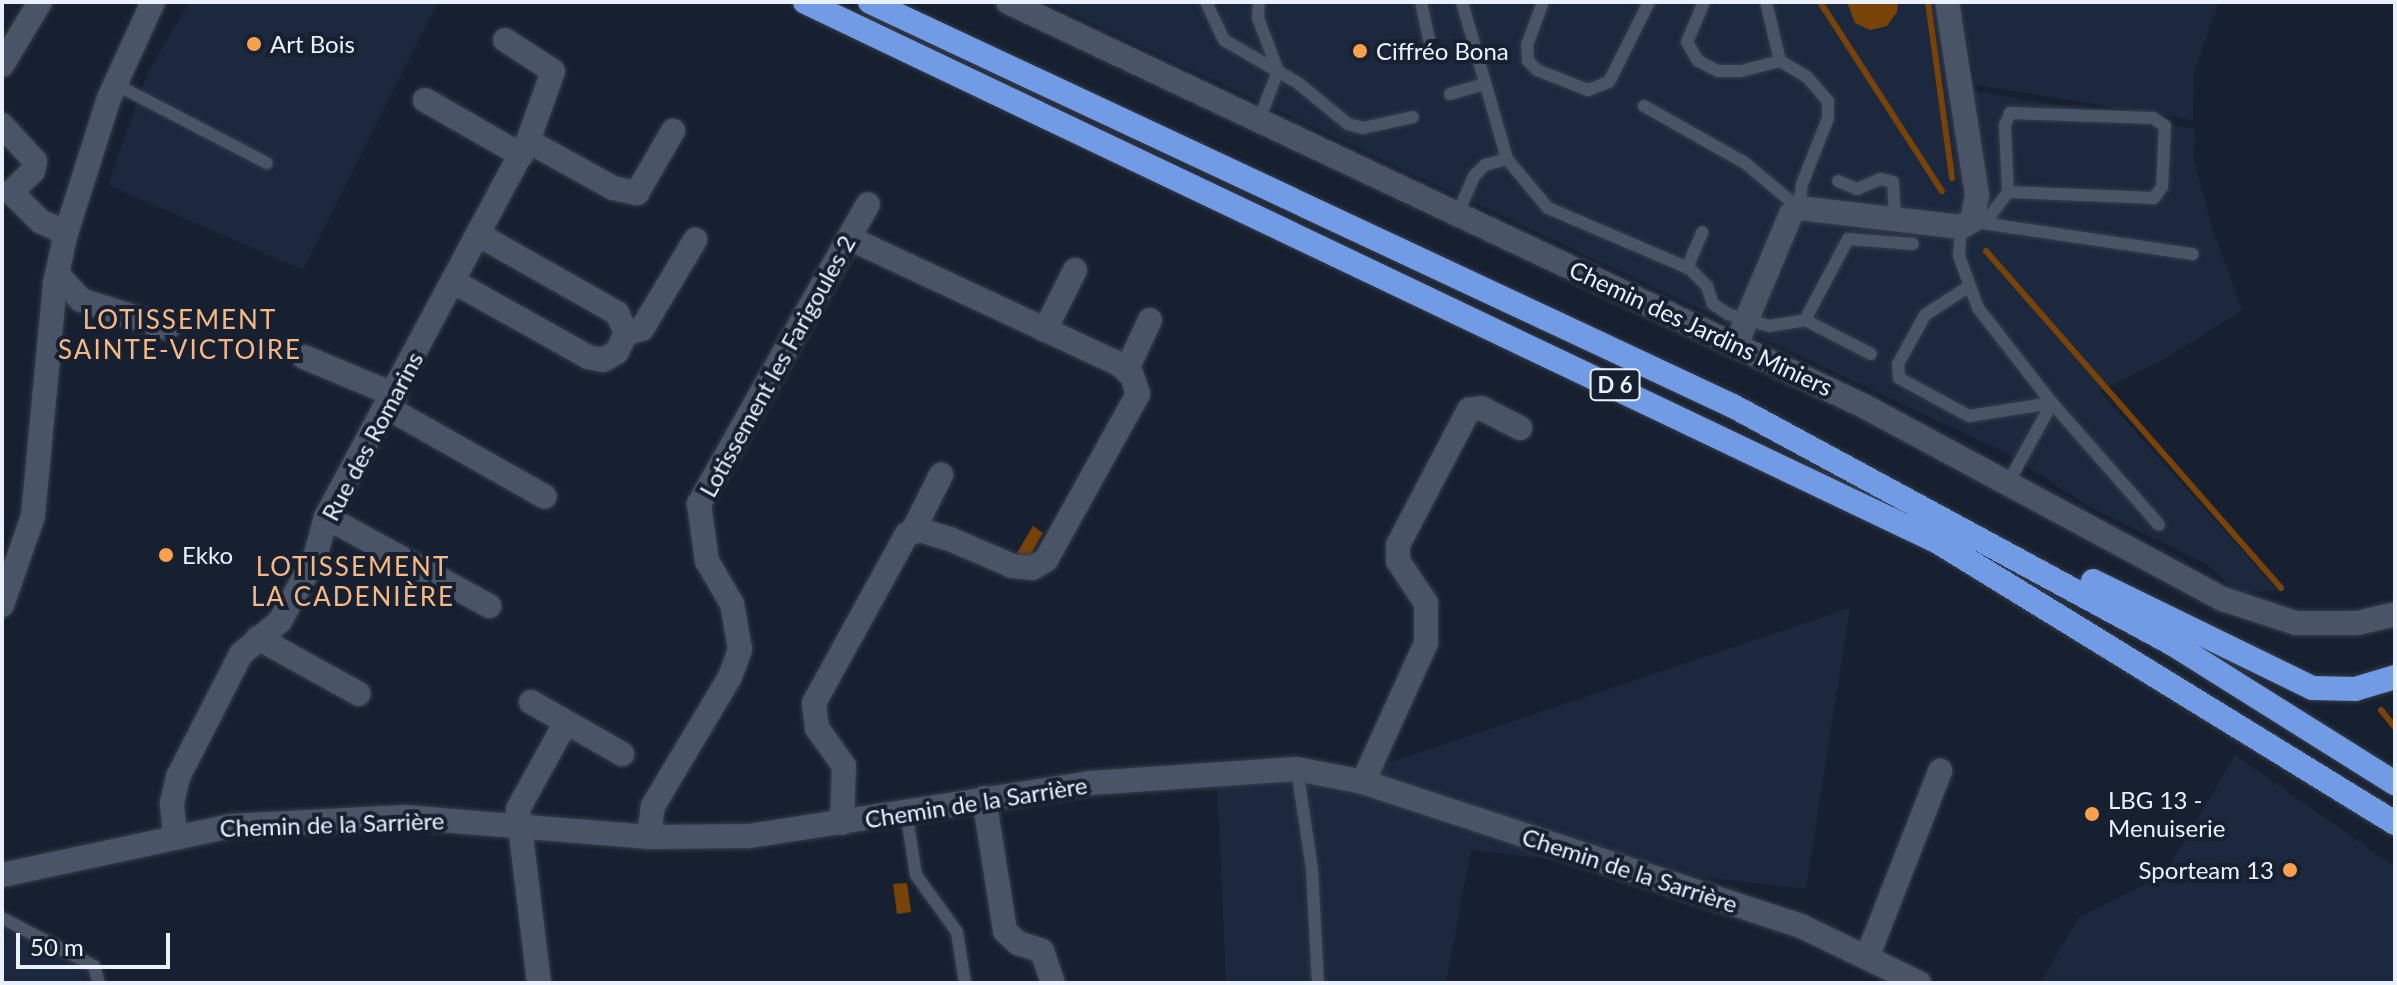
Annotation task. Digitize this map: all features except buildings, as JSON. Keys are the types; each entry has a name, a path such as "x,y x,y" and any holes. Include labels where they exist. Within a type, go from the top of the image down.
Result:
{"highway":[{"name":"D 6","path":"805,2 1938,542 2395,823"},
{"name":"D 6","path":"870,2 1452,278 1720,399 1946,517 2173,644 2395,783"},
{"path":"1452,278 1628,340 2290,681 2333,690 2395,677"},
{"path":"2158,675 2395,835"}],"street":[{"path":"2,65 40,2"},
{"path":"2,605 33,516 57,274 66,233 115,84 153,2"},
{"name":"Chemin des Jardins Miniers","path":"1008,2 1736,345 2257,614 2323,625 2395,614"},
{"path":"1736,345 1791,214 1799,208 1966,224 1977,195 1947,2"},
{"name":"Rue des Romarins","path":"175,834 172,803 178,777 241,654 280,621 315,558 326,517 392,401 524,148 553,71 505,40"},
{"path":"425,100 613,188 637,193 673,131"},
{"path":"2,125 35,161 33,171 7,196 40,221 66,233"},
{"name":"Lotissement les Farigoules 2","path":"649,837 653,806 730,677 740,649 732,604 707,561 699,504 868,204"},
{"path":"454,282 588,357 603,360 617,352 626,333 617,313 479,235"},
{"path":"849,238 1127,369 1138,394 1132,414 1046,560 1032,568 1012,566 950,539 913,531"},
{"path":"626,333 642,329 695,240"},
{"path":"1045,330 1075,270"},
{"path":"57,274 81,300 168,328"},
{"path":"53,313 81,300"},
{"path":"1127,369 1150,320"},
{"path":"304,357 392,401 545,497"},
{"path":"1363,782 1426,643 1426,603 1398,561 1398,545 1469,410 1481,408 1520,428"},
{"path":"842,823 844,766 817,728 814,703 913,531 941,475"},
{"path":"326,517 489,606"},
{"path":"258,638 359,694"},
{"path":"531,702 622,754"},
{"path":"539,983 518,823 522,797 566,722"},
{"name":"Chemin de la Sarrière","path":"2,875 175,834 259,823 405,817 518,823 649,837 749,836 1090,783 1297,769 1363,782 1803,927 1868,955 1919,983"},
{"path":"1868,955 1940,771"},
{"path":"984,798 1005,931 1010,939 1048,958 1053,983"}],"lane":[{"path":"1206,2 1224,40 1278,71 1348,124 1363,128 1413,117"},
{"path":"1259,2 1258,18 1278,71 1259,120"},
{"path":"1421,2 1429,40"},
{"path":"1462,2 1507,159 1548,208 1687,268 1700,276 1713,304 1746,321 1769,326 1805,320 1871,354"},
{"path":"1543,2 1527,45 1528,61 1537,70 1588,90 1609,82 1648,2"},
{"path":"1704,2 1687,42 1698,61 1718,71 1741,71 1780,61 1807,77 1828,101 1828,118 1802,184 1799,208"},
{"path":"1766,2 1780,61"},
{"path":"115,84 267,163"},
{"path":"1450,94 1485,84"},
{"path":"1644,106 1745,163 1799,208"},
{"path":"1966,224 1990,216 2008,192 2005,125 2017,110 2153,118 2165,126 2162,187 2154,198 2008,192"},
{"path":"1458,213 1474,176 1485,165 1507,159"},
{"path":"1838,181 1857,189 1880,179 1893,182 1895,218"},
{"path":"1966,224 2193,254"},
{"path":"1966,224 1959,256 1978,308 2052,403 2159,525"},
{"path":"1687,268 1702,232"},
{"path":"1805,320 1848,239 1913,244"},
{"path":"1968,287 1925,315 1898,364 1899,378 1969,416 2052,403"},
{"path":"2008,483 2052,403"},
{"path":"1297,769 1312,869 1318,983"},
{"path":"906,811 916,875 957,932 965,983"},
{"path":"2,918 94,966 99,983"}],"shaded area":[{"path":"189,2 438,2 303,270 108,185 147,74"},
{"path":"1047,2 1955,2 1975,91 2195,129 2194,160 2211,224 2242,310 2166,358 2099,391 2277,590 2241,594 2205,563 2088,506 2006,453"},
{"path":"1847,2 1898,2 1897,12 1887,26 1870,30 1855,23"},
{"path":"1959,2 2219,2 2194,71 2193,120 1976,85"},
{"path":"1033,526 1043,533 1028,559 1017,553"},
{"path":"1850,608 1806,889 1471,850 1446,983 1226,983 1217,782 1376,767"},
{"path":"2235,755 2395,867 2395,983 2041,983 2078,918 2164,875"},
{"path":"907,883 911,912 897,914 893,884"},
{"path":"2,922 11,926 111,983 2,983"}],"waterway":[{"path":"1820,2 1942,191"},
{"path":"1928,2 1952,178"},
{"path":"1986,251 2281,588"},
{"path":"2381,710 2395,727"}],"place":[{"name":"Art Bois","path":"254,44"},
{"name":"Ciffréo Bona","path":"1360,51"},
{"name":"Ekko","path":"166,555"},
{"name":"LBG 13 - Menuiserie","path":"2092,814"},
{"name":"Sporteam 13","path":"2290,870"}],"district":[{"name":"LOTISSEMENT SAINTE-VICTOIRE","path":"180,335"},
{"name":"LOTISSEMENT LA CADENIÈRE","path":"353,582"}]}
